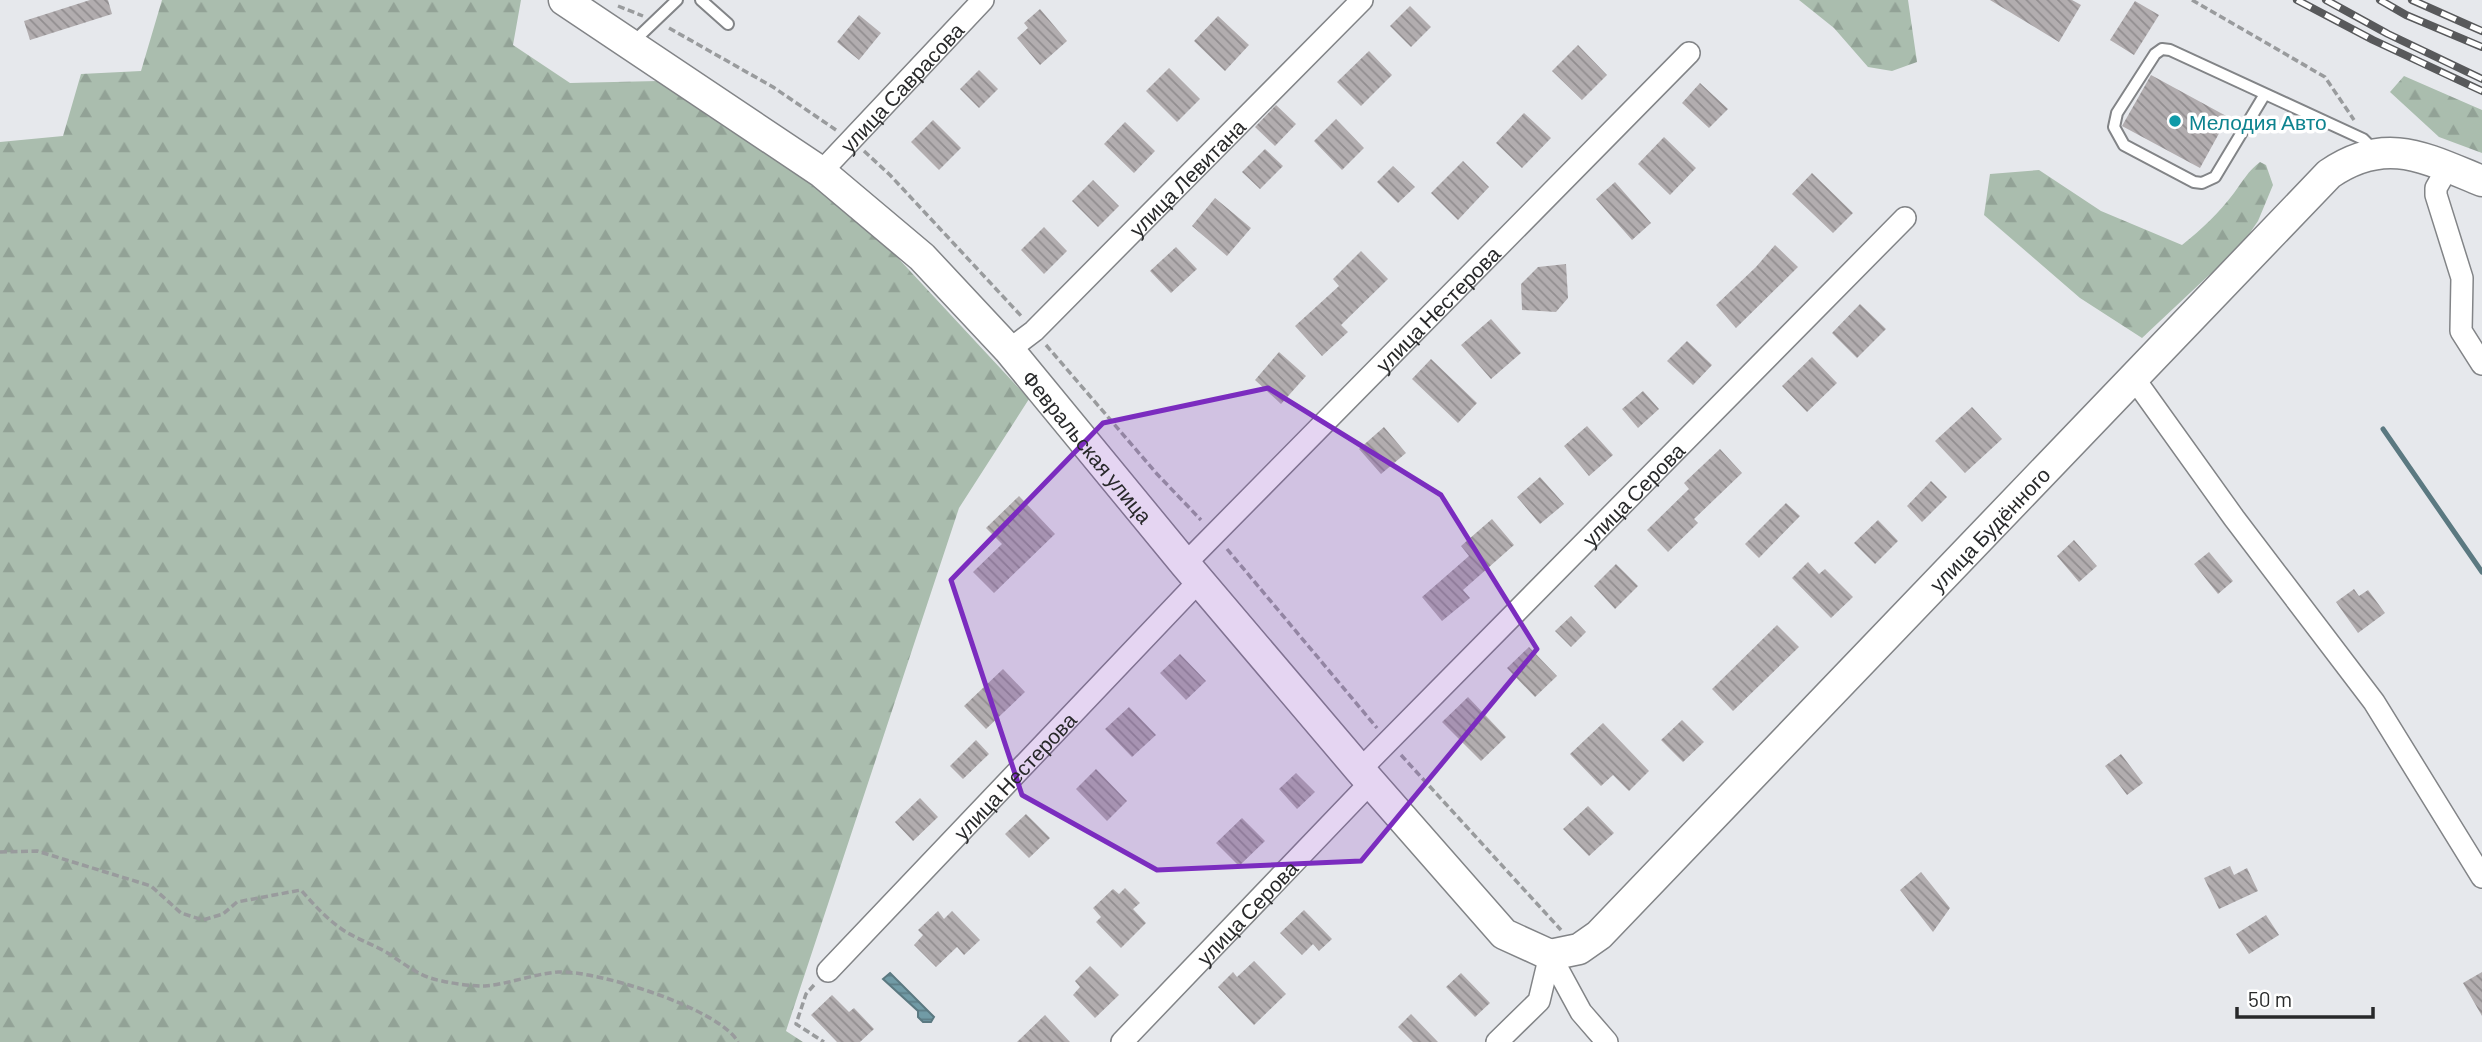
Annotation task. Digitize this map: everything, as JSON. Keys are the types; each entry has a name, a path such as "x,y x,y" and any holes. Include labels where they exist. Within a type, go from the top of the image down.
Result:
{"main road":[{"name":"Февральская улица","path":"564,0 821,172 922,257 1009,350 1192,572 1504,934 1550,955"},
{"name":"улица Будённого","path":"1550,955 1578,949 1599,934 2329,174 2347,161 2377,153 2414,155 2482,181"}],"street":[{"name":"улица Саврасова","path":"821,172 983,0"},
{"name":"улица Левитана","path":"1009,350 1034,331 1362,0"},
{"name":"улица Нестерова","path":"828,971 1192,572 1689,53"},
{"path":"2448,167 2436,188 2436,195 2462,278 2461,331 2482,364"},
{"name":"улица Серова","path":"1122,1042 1366,776 1905,218"},
{"path":"2133,377 2234,518 2374,702 2482,877"},
{"path":"1497,1042 1539,1001 1550,955"},
{"path":"1550,955 1581,1012 1607,1042"}],"lane":[{"path":"630,45 677,0"},
{"path":"701,0 728,24"},
{"path":"2265,94 2215,177 2202,183 2194,182 2124,145 2114,127 2117,113 2155,54 2162,49 2170,50 2363,139 2377,153"}],"path":[{"path":"2192,0 2325,77 2355,121"},
{"path":"0,852 37,851 151,886 181,913 202,920 223,914 237,902 301,890 321,912 345,931 388,953 415,973 439,981 485,986 556,972 580,972 600,976 662,995 701,1013 734,1036 738,1042"},
{"path":"824,1042 796,1024 806,994 828,971"}],"highlighted area":[{"path":"1268,388 1441,495 1537,649 1361,861 1157,870 1022,795 951,580 1103,423"}],"green space":[{"path":"162,0 521,0 513,45 570,83 658,81 858,215 1029,399 959,508 786,1031 803,1042 0,1042 0,142 63,136 81,74 141,71"},
{"path":"1799,0 1908,0 1917,62 1892,71 1868,67 1834,28"},
{"path":"2404,76 2482,110 2482,153 2439,137 2390,92"},
{"path":"2260,162 2266,165 2273,185 2258,221 2234,256 2208,276 2142,338 2080,298 1984,215 1990,174 2039,170 2101,211 2182,245 2216,214"}],"water":[{"path":"890,973 934,1017 931,1022 923,1022 918,1017 918,1011 883,979"}],"building":[{"path":"90,0 108,0 112,14 30,40 24,21"},
{"path":"1990,0 2072,0 2081,5 2059,42"},
{"path":"2135,1 2159,15 2134,55 2110,40"},
{"path":"1410,6 1431,27 1411,47 1390,26"},
{"path":"1040,9 1067,41 1040,65 1017,38 1028,28 1024,23"},
{"path":"859,15 881,33 859,60 837,42"},
{"path":"1218,16 1249,45 1225,71 1194,41"},
{"path":"1578,45 1607,75 1582,100 1552,71"},
{"path":"1369,51 1392,75 1361,106 1337,82"},
{"path":"1169,68 1200,99 1177,122 1146,91"},
{"path":"979,70 998,89 979,108 960,89"},
{"name":"Мелодия Авто","path":"2151,75 2228,117 2200,168 2122,126"},
{"path":"1700,83 1728,109 1709,128 1682,103"},
{"path":"1276,105 1296,124 1275,146 1255,127"},
{"path":"1524,113 1551,138 1522,168 1496,143"},
{"path":"1336,119 1364,148 1342,170 1314,141"},
{"path":"933,120 961,148 939,170 911,142"},
{"path":"1125,122 1155,151 1134,173 1104,144"},
{"path":"1664,137 1696,168 1670,195 1638,164"},
{"path":"1265,149 1283,166 1260,189 1242,172"},
{"path":"1463,161 1489,187 1458,220 1431,193"},
{"path":"1393,166 1415,187 1398,203 1377,182"},
{"path":"1812,173 1853,213 1833,233 1792,194"},
{"path":"1093,180 1119,206 1098,227 1072,201"},
{"path":"1615,182 1651,223 1632,240 1596,199"},
{"path":"1215,198 1251,228 1227,256 1192,226"},
{"path":"1044,227 1067,251 1044,274 1021,250"},
{"path":"1775,245 1798,267 1736,328 1716,305"},
{"path":"1176,247 1197,269 1171,293 1150,271"},
{"path":"1361,251 1388,279 1341,325 1348,332 1322,356 1295,326 1339,286 1333,279"},
{"path":"1566,264 1568,298 1556,312 1522,310 1521,284 1538,267"},
{"path":"1860,304 1886,329 1857,358 1832,333"},
{"path":"1491,319 1521,353 1491,379 1461,345"},
{"path":"1687,341 1712,365 1693,385 1667,361"},
{"path":"1279,352 1306,376 1281,404 1255,380"},
{"path":"1812,357 1837,383 1807,412 1782,386"},
{"path":"1431,359 1477,403 1458,423 1412,379"},
{"path":"1643,391 1659,409 1638,428 1622,409"},
{"path":"1972,407 2002,439 1965,473 1935,441"},
{"path":"1587,426 1613,455 1589,476 1564,446"},
{"path":"1384,427 1406,453 1381,474 1359,449"},
{"path":"1720,449 1742,473 1694,519 1698,523 1668,552 1647,530 1689,489 1684,483"},
{"path":"1540,477 1564,504 1540,524 1517,497"},
{"path":"1931,481 1947,497 1922,522 1907,506"},
{"path":"1019,496 1055,534 994,593 973,572 1002,544 986,528"},
{"path":"1786,503 1800,516 1759,558 1745,544"},
{"path":"1492,519 1514,545 1463,590 1470,598 1442,621 1422,597 1469,556 1461,546"},
{"path":"1878,520 1898,541 1875,564 1854,543"},
{"path":"2074,540 2097,566 2079,582 2057,556"},
{"path":"2209,552 2233,581 2218,594 2194,564"},
{"path":"1808,562 1819,574 1825,569 1853,597 1831,618 1792,578"},
{"path":"1616,564 1638,586 1615,609 1594,586"},
{"path":"2354,589 2359,596 2368,590 2385,613 2358,633 2336,602"},
{"path":"1571,616 1586,632 1571,647 1555,631"},
{"path":"1777,625 1799,647 1733,711 1712,689"},
{"path":"1529,647 1557,676 1535,697 1507,668"},
{"path":"1180,654 1206,681 1186,700 1160,673"},
{"path":"1003,669 1025,692 986,729 964,706"},
{"path":"1468,697 1506,737 1481,761 1442,722"},
{"path":"1129,707 1156,735 1132,757 1105,729"},
{"path":"1682,720 1704,742 1683,762 1661,740"},
{"path":"1603,723 1649,771 1629,791 1613,775 1601,786 1570,754"},
{"path":"976,740 989,754 963,779 950,766"},
{"path":"2121,754 2143,783 2127,795 2105,766"},
{"path":"1096,769 1127,801 1107,821 1076,789"},
{"path":"1296,773 1315,792 1297,809 1279,789"},
{"path":"920,798 938,817 913,841 895,822"},
{"path":"1588,806 1614,833 1589,856 1563,829"},
{"path":"1026,814 1050,838 1029,858 1005,834"},
{"path":"1242,818 1265,841 1239,866 1216,843"},
{"path":"2230,866 2234,875 2247,868 2258,891 2219,909 2204,878"},
{"path":"1921,872 1950,908 1933,932 1900,890"},
{"path":"1125,888 1140,903 1133,909 1146,923 1121,948 1096,922 1101,917 1093,908 1113,889 1119,894"},
{"path":"1304,910 1332,939 1319,951 1313,944 1302,955 1280,933"},
{"path":"938,911 944,919 952,911 980,940 964,955 957,947 936,967 914,945 923,935 918,930"},
{"path":"2266,915 2279,935 2249,954 2236,934"},
{"path":"1254,961 1286,994 1254,1025 1218,987 1233,972 1237,977"},
{"path":"1090,966 1119,995 1095,1018 1073,995 1080,987 1075,981"},
{"path":"2482,972 2482,1016 2463,983"},
{"path":"1461,973 1490,1003 1475,1017 1446,987"},
{"path":"832,995 849,1012 854,1008 874,1029 860,1042 837,1042 811,1015"},
{"path":"1411,1014 1438,1042 1413,1042 1398,1027"},
{"path":"1045,1015 1070,1042 1017,1042"}],"waterway":[{"path":"2383,429 2482,572"}],"railway":[{"path":"2297,0 2373,40 2482,91"},
{"path":"2326,0 2388,34 2482,79"},
{"path":"2380,0 2406,15 2482,47"},
{"path":"2412,0 2482,31"}],"place":[{"name":"Мелодия Авто","path":"2175,121"}]}
